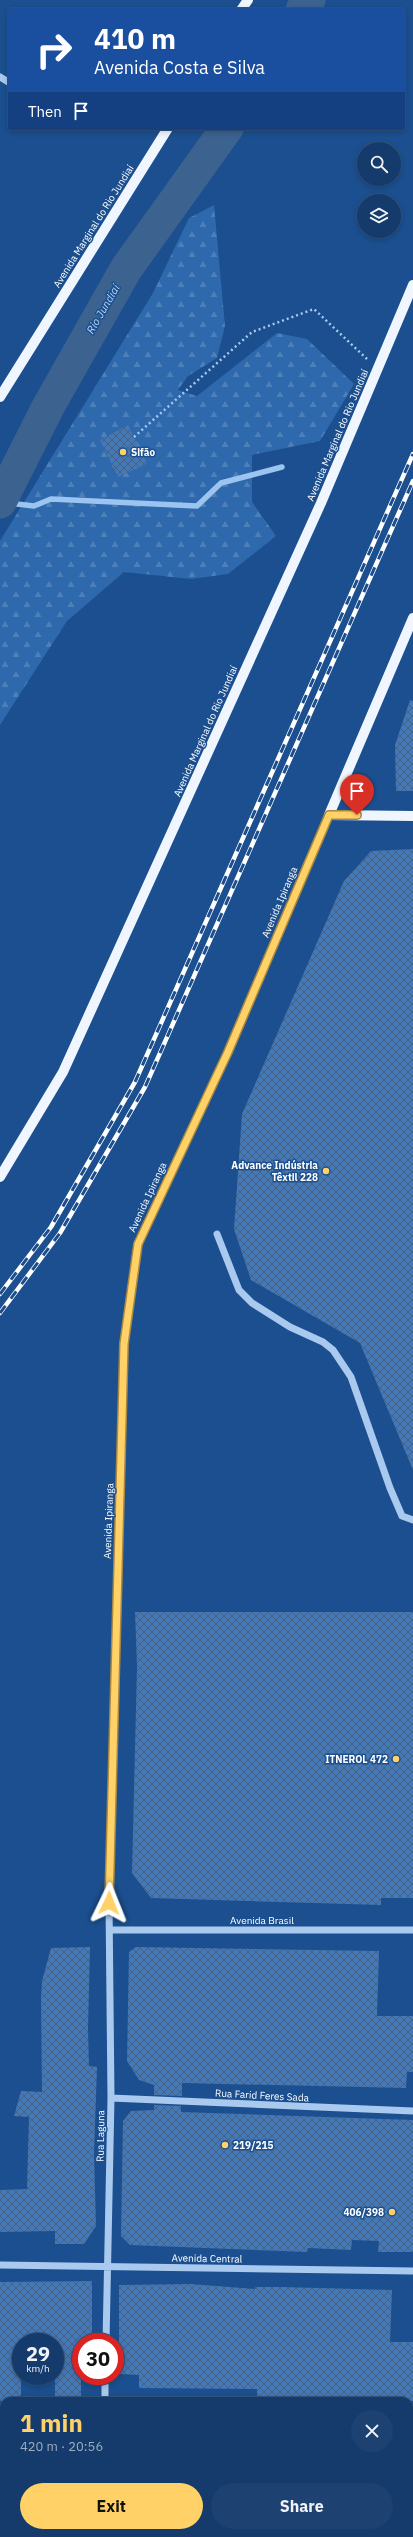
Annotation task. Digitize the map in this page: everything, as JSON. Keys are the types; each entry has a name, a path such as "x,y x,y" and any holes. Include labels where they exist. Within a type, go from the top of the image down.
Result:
{"main road":[{"name":"Avenida Marginal do Rio Jundiaí","path":"0,397 167,130"},
{"name":"Avenida Marginal do Rio Jundiaí","path":"0,1177 64,1072 318,510 413,285"},
{"name":"Avenida Ipiranga","path":"329,815 413,618"},
{"path":"329,815 413,816"}],"street":[{"name":"Avenida Ipiranga","path":"111,1930 109,1903 124,1344 138,1244 228,1052 329,815"},
{"path":"217,1234 239,1290 252,1304 290,1327 323,1342 337,1357 350,1377 402,1516 413,1520"},
{"name":"Avenida Brasil","path":"111,1930 413,1930"},
{"name":"Rua Laguna","path":"106,2333 111,2098 111,1930"},
{"name":"Rua Farid Feres Sada","path":"111,2098 413,2111"},
{"name":"Avenida Central","path":"0,2265 413,2271"},
{"path":"105,2397 106,2385"}],"path":[{"path":"134,437 252,332 314,309 378,369"}],"green space":[{"path":"214,205 225,326 217,358 188,376 178,390 197,396 277,333 307,339 354,384 320,441 252,455 252,502 276,536 228,574 191,579 124,572 67,621 0,725 0,541 153,293 189,218"}],"building":[{"name":"Sifão","path":"128,425 147,464 118,477 100,440"},
{"path":"410,700 413,701 413,791 396,791 395,745"},
{"name":"Advance Indústria Têxtil 228","path":"413,849 413,1470 360,1343 251,1280 234,1229 242,1114 344,881 371,851"},
{"path":"135,1612 413,1612 413,1898 381,1898 381,1905 151,1898 132,1873 137,1666"},
{"path":"90,1947 88,2030 89,2066 97,2067 94,2154 96,2226 84,2244 55,2244 55,2231 0,2232 0,2190 27,2189 29,2117 14,2116 21,2091 42,2092 42,1981 51,1948"},
{"path":"136,1947 379,1951 377,2016 413,2016 413,2072 407,2072 406,2088 182,2083 182,2096 154,2095 154,2085 139,2080 127,2061 129,1952"},
{"path":"154,2105 181,2106 181,2112 413,2120 413,2252 378,2252 379,2241 352,2240 351,2250 308,2248 307,2252 130,2245 121,2236 123,2121 131,2111 154,2110"},
{"path":"92,2281 92,2333 72,2333 72,2385 81,2385 81,2397 55,2397 55,2385 64,2385 64,2333 12,2333 12,2385 21,2385 21,2397 0,2397 0,2282"},
{"path":"191,2284 255,2289 255,2287 282,2287 392,2290 390,2342 413,2342 413,2397 257,2397 257,2389 139,2388 139,2375 124,2374 124,2333 119,2333 119,2285"}],"waterway":[{"name":"Rio Jundiaí","path":"303,8 309,0"},
{"name":"Rio Jundiaí","path":"0,502 48,407 126,269 226,130"},
{"path":"0,502 34,506 51,499 197,506 221,483 282,467"}],"railway":[{"path":"0,1294 51,1227 135,1082 413,454"},
{"path":"0,1313 60,1233 145,1087 413,481"}],"place":[{"name":"Sifão","path":"123,452"},
{"name":"Advance Indústria Têxtil 228","path":"326,1171"},
{"name":"ITNEROL 472","path":"396,1759"},
{"name":"219/215","path":"225,2145"},
{"name":"406/398","path":"392,2212"}],"route":[{"path":"109,1903 124,1344 138,1244 228,1052 329,815 357,815"}]}
